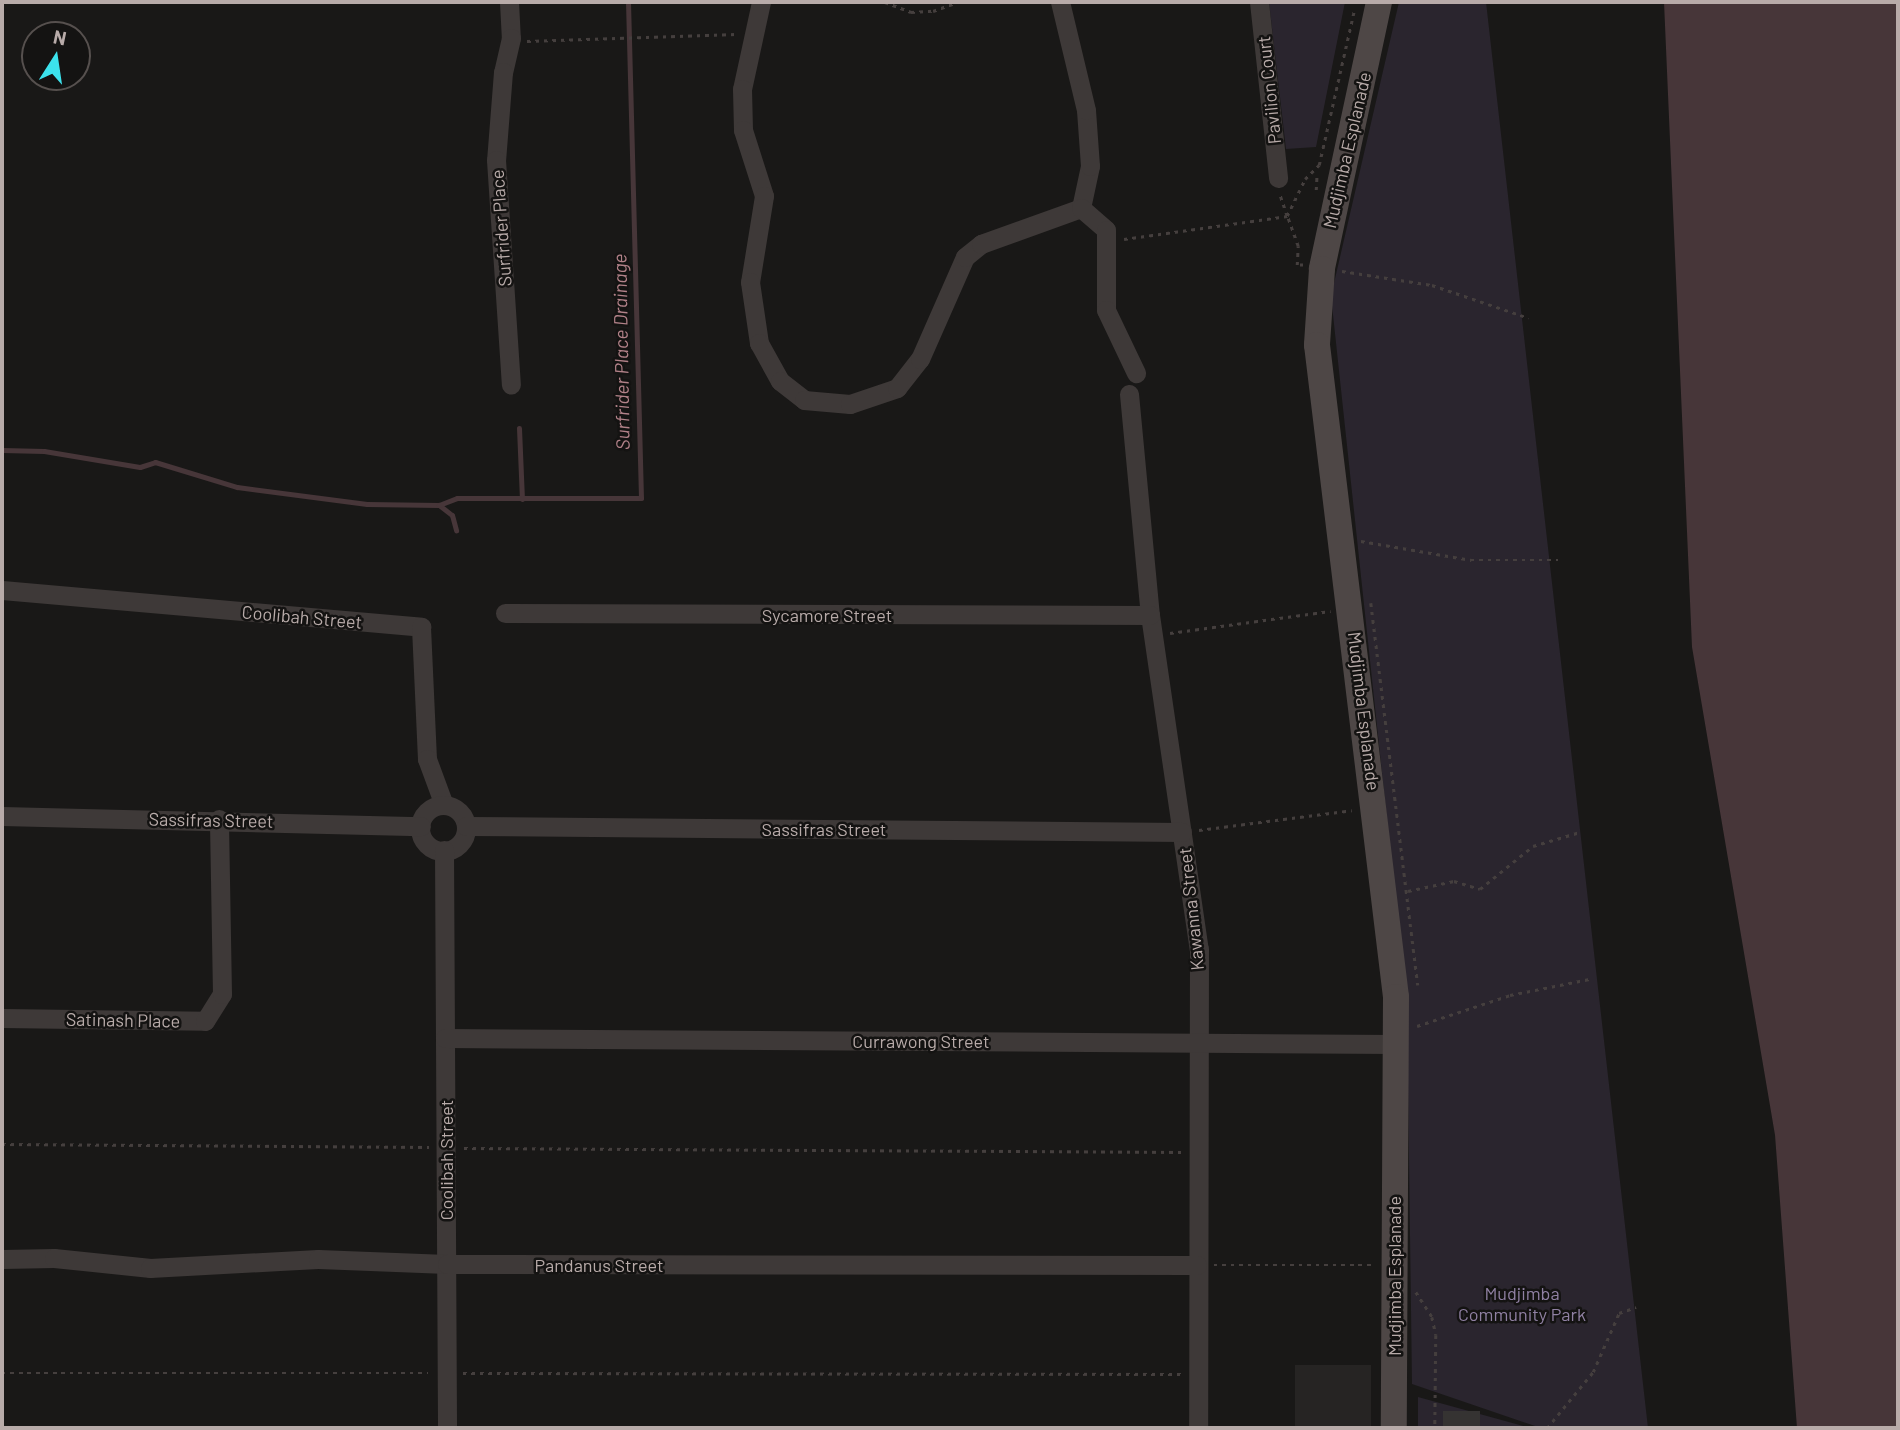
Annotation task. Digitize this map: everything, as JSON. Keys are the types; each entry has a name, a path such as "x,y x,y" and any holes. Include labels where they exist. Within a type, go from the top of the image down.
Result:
{"street":[{"name":"Surfrider Place","path":"509,2 498,36 503,72 496,160 511,385"},
{"path":"755,11 742,89 743,130 764,196 750,282 759,343 780,380 804,400 850,404 897,388 920,359 965,257 981,244 1081,208 1087,196 1090,166 1086,110 1060,2"},
{"name":"Pavilion Court","path":"1259,2 1278,178"},
{"name":"Mudjimba Esplanade","path":"1379,2 1317,345 1358,541 1376,807 1397,894 1409,1030 1394,1428"},
{"path":"1081,208 1105,230 1106,310 1136,373"},
{"name":"Kawanna Street","path":"1129,394 1150,615 1199,949 1198,1428"},
{"name":"Coolibah Street","path":"2,590 421,627 427,759 443,805"},
{"name":"Sycamore Street","path":"505,613 1150,615"},
{"path":"443,805 458,810 466,826 462,841 444,850 429,845 421,826 427,812 443,805"},
{"name":"Sassifras Street","path":"2,816 219,819 421,826"},
{"name":"Satinash Place","path":"2,1018 205,1021 222,994 219,819"},
{"name":"Sassifras Street","path":"466,826 1182,832"},
{"name":"Coolibah Street","path":"444,850 447,1428"},
{"name":"Currawong Street","path":"445,1038 1198,1043 1409,1030"},
{"name":"Pandanus Street","path":"2,1259 54,1258 150,1268 318,1259 447,1265 1197,1265"}],"path":[{"path":"885,2 911,12 933,12 958,2"},
{"path":"1287,216 1296,192 1319,165 1356,2"},
{"path":"527,41 739,34 755,11"},
{"path":"1278,178 1298,246 1297,265 1432,285 1529,318"},
{"path":"1117,239 1287,216"},
{"path":"1358,541 1471,560 1558,560"},
{"path":"1153,635 1360,599 1397,894 1418,991"},
{"path":"1182,832 1376,807"},
{"path":"1397,894 1454,881 1480,889 1533,846 1580,832"},
{"path":"1409,1030 1510,995 1588,979"},
{"path":"2,1144 1198,1152"},
{"path":"1197,1265 1375,1265"},
{"path":"1411,1279 1436,1335 1435,1428"},
{"path":"1547,1428 1593,1372 1619,1313 1636,1307"},
{"path":"2,1373 1198,1374"}],"shaded area":[{"path":"1664,2 1898,2 1898,1428 1797,1428 1775,1135 1692,647"},
{"path":"1295,1365 1371,1365 1371,1428 1295,1428"}],"green space":[{"path":"1269,2 1345,2 1316,147 1286,149"},
{"name":"Mudjimba Community Park","path":"1399,2 1486,2 1648,1428 1541,1428 1412,1384 1407,1006 1331,296"},
{"path":"1418,1397 1531,1428 1418,1428"}],"building":[{"path":"1443,1411 1480,1411 1480,1428 1443,1428"}],"waterway":[{"name":"Surfrider Place Drainage","path":"439,505 457,498 641,498 628,2"},
{"path":"519,428 522,499"},
{"path":"2,450 44,451 140,467 155,462 237,487 367,504 439,505 452,515 456,530"}]}
